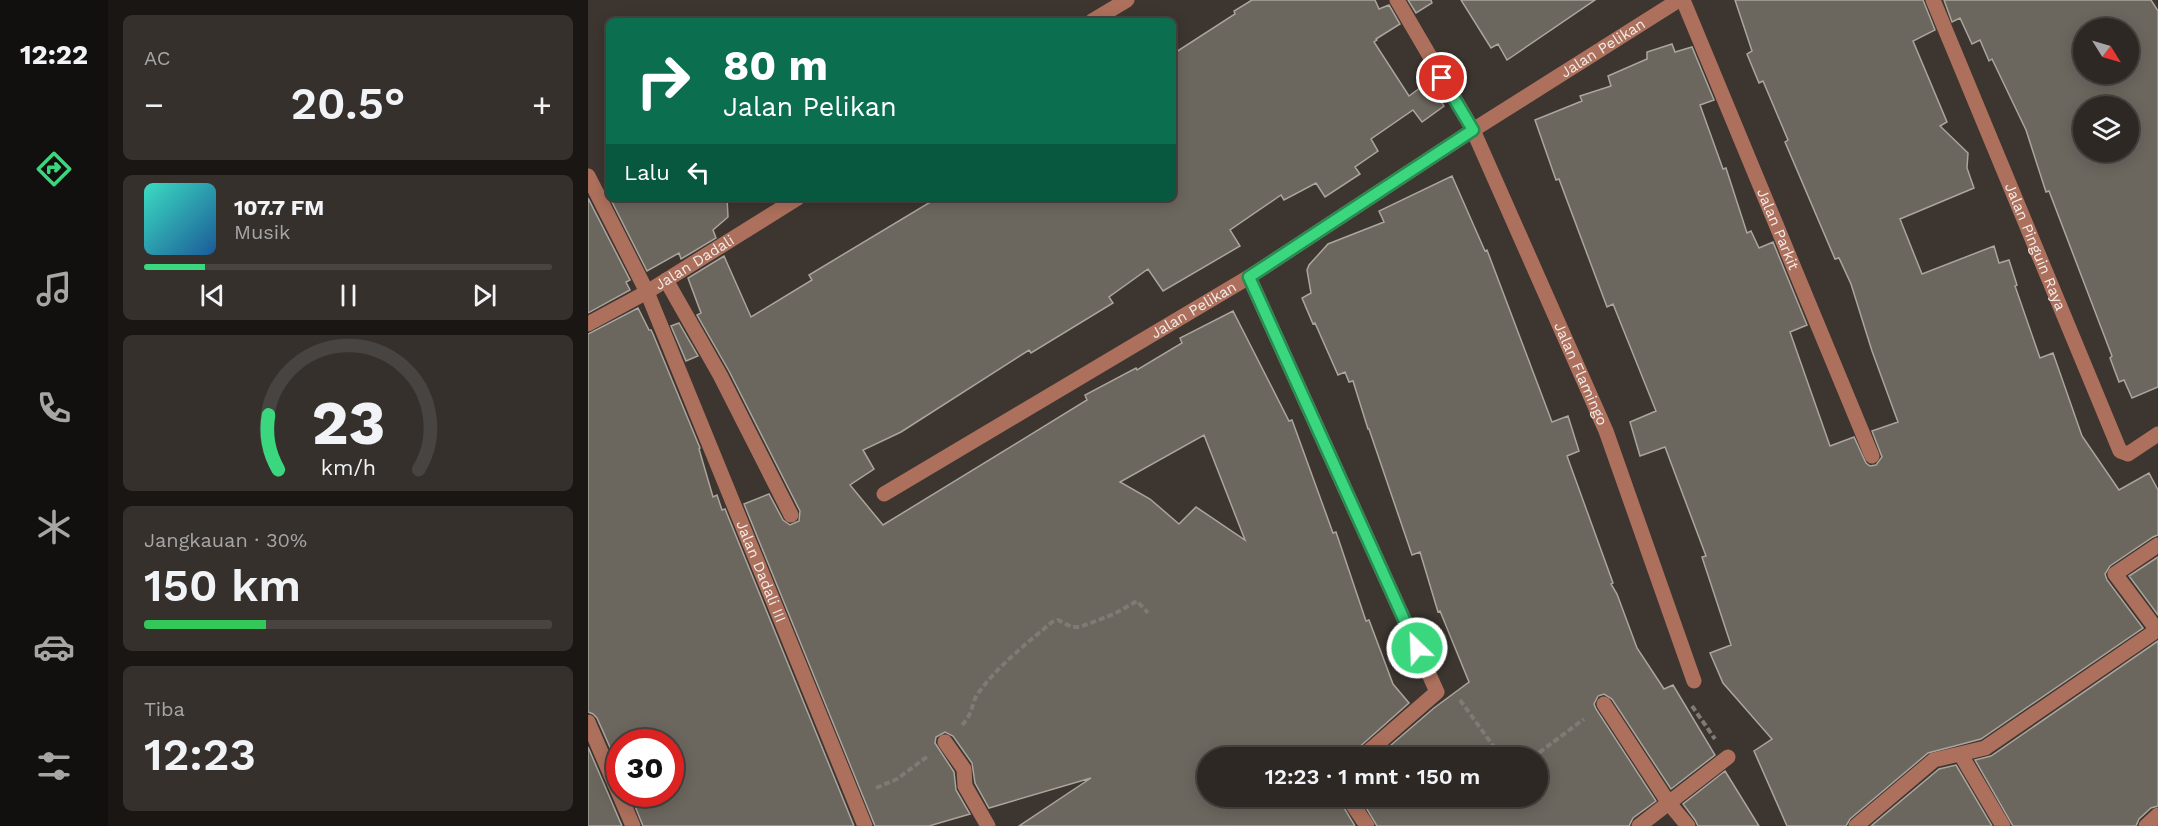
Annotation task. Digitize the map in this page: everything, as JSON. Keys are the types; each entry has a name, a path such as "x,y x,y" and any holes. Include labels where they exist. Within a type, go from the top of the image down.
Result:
{"street":[{"path":"1097,18 1127,0"},
{"name":"Jalan Flamingo","path":"1397,0 1473,130 1606,431 1694,681"},
{"name":"Jalan Pelikan","path":"884,494 1249,277 1473,130 1681,0"},
{"name":"Jalan Parkit","path":"1681,0 1872,456"},
{"name":"Jalan Pinguin Raya","path":"1933,0 2120,451 2128,454 2134,452 2158,434"},
{"name":"Jalan Dadali III","path":"588,176 647,292 865,826"},
{"name":"Jalan Dadali","path":"588,324 647,292 793,201"},
{"path":"1249,277 1437,692 1374,747"},
{"path":"666,280 720,375 791,514"},
{"path":"1856,826 1934,760 1985,748 2158,630 2115,574 2158,545"},
{"path":"1604,704 1668,802 1688,826"},
{"path":"588,722 633,826"},
{"path":"945,742 964,769 965,786 988,826"},
{"path":"1961,755 2003,826"},
{"path":"1639,826 1728,757"},
{"path":"1354,807 1367,826"},
{"path":"2146,826 2158,815"}],"path":[{"path":"853,798 897,779 945,742 967,721 974,709 978,693 1012,656 1052,622 1058,620 1072,627 1080,627 1114,614 1137,601 1148,613"},
{"path":"1694,681 1688,692 1688,699 1728,757"},
{"path":"1437,692 1446,686 1452,689 1494,747"},
{"path":"1547,747 1604,704"}],"building":[{"path":"1252,0 1375,0 1379,9 1389,5 1400,24 1374,42 1409,96 1428,82 1444,106 1422,122 1413,110 1371,139 1378,151 1355,167 1360,174 1325,197 1316,183 1284,200 1281,195 1230,230 1240,246 1163,291 1148,269 1109,297 1113,303 1031,353 1029,350 901,432 863,450 874,469 850,485 883,525 1087,400 1085,395 1136,368 1137,370 1182,343 1180,338 1233,311 1289,421 1292,420 1333,533 1336,532 1366,621 1369,620 1393,684 1409,703 1360,747 1197,747 1197,807 1344,807 1355,826 1019,826 1091,778 989,808 975,783 972,763 953,736 945,732 936,737 935,743 954,772 956,790 970,814 929,826 875,826 744,504 769,494 783,520 790,525 799,521 800,511 729,371 697,315 701,313 688,278 724,256 751,317 812,280 809,275 932,201 1176,201 1176,52 1235,14 1234,11","holes":["1204,435 1245,540 1196,507 1179,524 1150,499 1120,482"]},
{"path":"1408,0 1431,0 1432,3 1416,13"},
{"path":"1461,0 1595,0 1507,60 1498,44 1491,48"},
{"path":"1735,0 1923,0 1935,30 1913,41 1947,122 1940,126 1968,153 1967,168 1974,188 1900,219 1922,274 1994,246 1999,263 2009,260 2017,285 2015,286 2040,358 2053,353 2082,436 2119,490 2149,473 2158,490 2158,535 2110,566 2105,574 2107,580 2143,628 1981,739 1928,753 1850,819 1846,826 1787,826 1754,751 1772,739 1723,683 1710,653 1731,645 1702,557 1706,556 1665,447 1640,456 1630,422 1656,411 1613,304 1607,307 1559,179 1556,180 1535,120 1582,101 1580,96 1611,86 1608,76 1647,59 1647,52 1672,44 1675,52 1692,47 1714,100 1700,105 1723,169 1726,168 1747,233 1751,231 1759,248 1773,242 1807,325 1790,332 1830,446 1854,437 1866,463 1870,466 1876,465 1882,457 1872,431 1898,422 1851,284 1839,258 1835,259 1785,142 1788,140 1763,81 1759,83 1747,54 1752,51"},
{"path":"1944,0 2151,0 2158,11 2158,387 2132,398 2124,380 2119,382 2110,358 2112,356 2049,191 2046,192 2026,130 1992,59 1989,61 1980,40 1972,44 1960,18 1952,22"},
{"path":"1452,176 1485,251 1487,250 1552,422 1568,416 1579,451 1567,456 1613,583 1611,584 1637,648 1664,689 1673,685 1715,755 1671,789 1612,699 1604,694 1598,696 1594,704 1596,709 1656,801 1633,818 1629,826 1377,826 1366,807 1548,807 1548,747 1389,747 1434,708 1469,682 1440,611 1438,612 1420,552 1412,555 1353,381 1349,382 1345,372 1338,375 1302,298 1311,293 1307,270 1309,265 1328,244 1384,222 1379,211"},
{"path":"588,198 630,280 626,282 630,290 588,313"},
{"path":"612,201 727,201 728,217 713,230 716,238 681,259 679,253 647,271"},
{"path":"638,308 651,330 700,448 713,497 717,495 722,510 725,509 854,826 643,826 635,807 684,807 684,729 606,729 606,738 597,718 588,712 588,334"},
{"path":"679,323 698,356 686,361 671,326"},
{"path":"2158,557 2158,615 2129,576"},
{"path":"2158,641 2158,806 2151,808 2139,819 2136,826 2013,826 1975,760 1991,756"},
{"path":"588,747 606,789 606,807 614,807 622,826 588,826"},
{"path":"1956,765 1992,826 1871,826 1939,769"},
{"path":"1725,771 1759,826 1698,826 1683,804"}],"route":[{"path":"1417,648 1249,277 1473,130 1442,78"}]}
